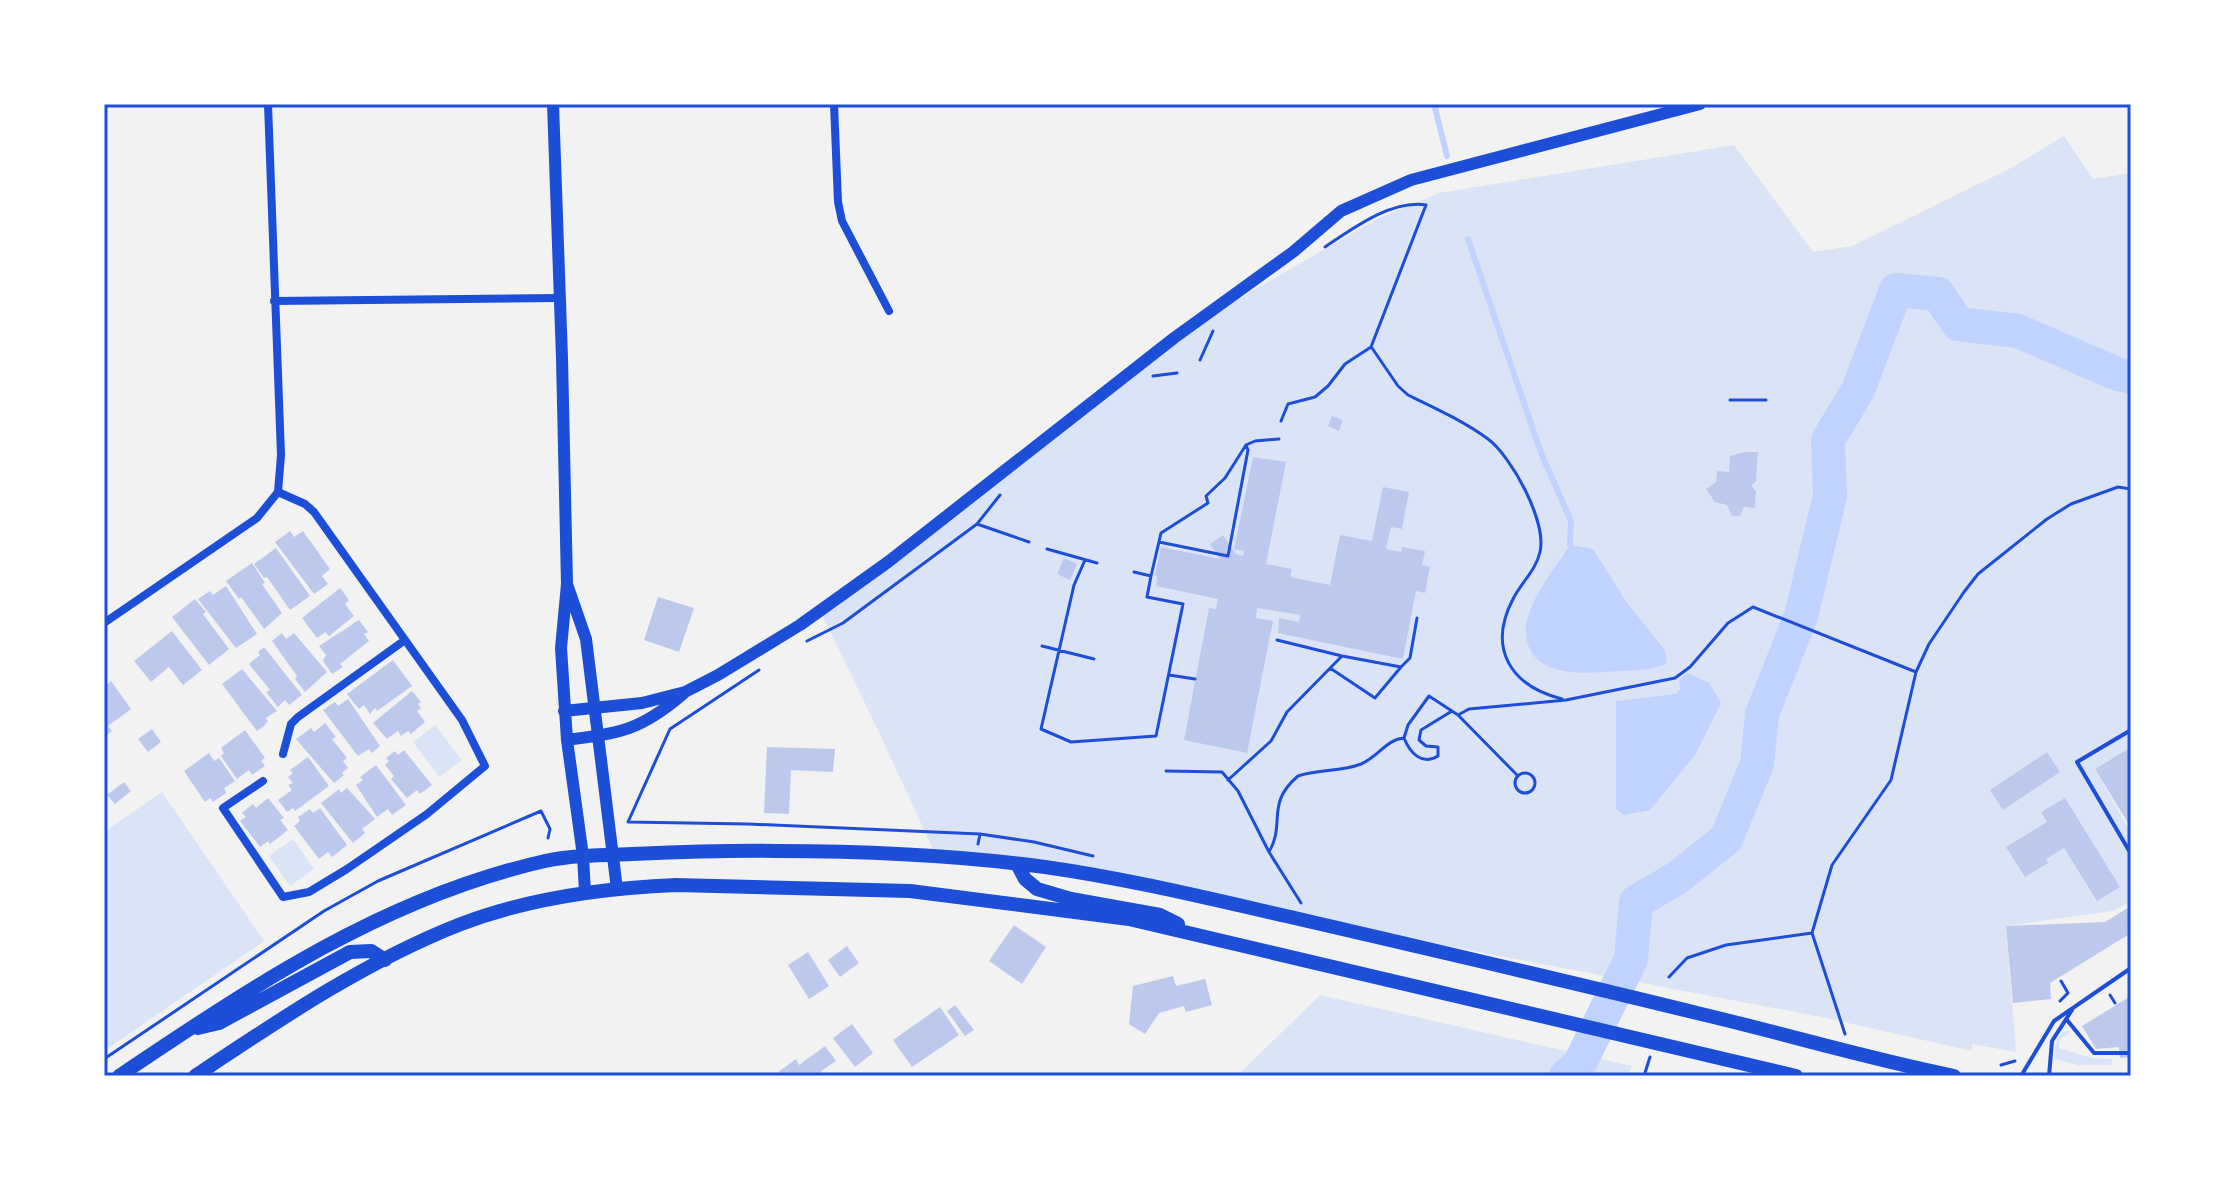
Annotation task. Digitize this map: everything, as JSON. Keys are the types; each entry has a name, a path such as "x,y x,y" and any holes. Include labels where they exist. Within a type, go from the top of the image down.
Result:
{"highway":[{"path":"119,1076 330,943 371,921 468,883 544,861 583,856 721,850 828,851 1017,864 1120,879 1494,964 1954,1076"},
{"path":"1017,864 1025,879 1037,889 1071,899 1160,915 1203,936"},
{"path":"195,1076 319,997 385,960 460,924 585,892 676,885 910,891 1129,919 1796,1076"},
{"path":"183,1033 219,1023 305,973 350,952 371,951 385,960"}],"main road":[{"path":"553,104 567,584 561,648 564,711 585,892"},
{"path":"567,740 623,732 641,725 685,692 800,625 888,562 1174,338 1293,252 1341,211 1411,180 1700,104"},
{"path":"567,584 586,639 617,889"},
{"path":"564,711 642,703 685,692"}],"street":[{"path":"104,623 257,518 278,492 281,455 268,104"},
{"path":"834,104 838,202 842,221 889,311"},
{"path":"274,301 560,298"},
{"path":"263,781 223,808 283,897 309,892 347,869 427,814 485,766 462,720 314,512 305,504 278,492"},
{"path":"283,754 291,724 298,717 405,640"}],"lane":[{"path":"2131,730 2077,762 2131,854"},
{"path":"2021,1076 2054,1021 2131,968"},
{"path":"2049,1076 2052,1041 2073,1008"},
{"path":"2067,1020 2094,1053 2131,1053"}],"path":[{"path":"1281,421 1288,404 1315,397 1345,364 1371,347 1426,205 1410,202 1379,215 1322,250"},
{"path":"1200,360 1212,332 1223,323"},
{"path":"1371,347 1398,386 1408,395 1490,440 1523,487 1540,530 1541,550 1534,568 1512,601 1502,631 1503,654 1525,682 1546,695 1566,700"},
{"path":"1730,400 1766,400"},
{"path":"1085,560 1074,585 1041,729 1071,742 1156,736 1183,604 1147,597 1161,533 1208,503 1206,496 1225,478 1246,445 1279,439"},
{"path":"1159,542 1228,556 1248,450 1246,445"},
{"path":"1850,1052 1812,933 1832,865 1891,780 1916,672 1929,644 1978,574 2047,519 2071,504 2118,487 2131,489"},
{"path":"805,642 843,623 977,524 1029,542"},
{"path":"1047,549 1097,563"},
{"path":"1134,572 1151,576"},
{"path":"1458,715 1469,709 1566,700 1675,678 1690,667 1706,646 1739,615 1753,607 1916,672"},
{"path":"1330,668 1375,698 1410,658 1417,618"},
{"path":"1277,640 1401,667"},
{"path":"1042,646 1094,659"},
{"path":"1228,780 1271,741 1287,712 1342,656"},
{"path":"628,822 670,729 768,664"},
{"path":"1169,675 1195,679"},
{"path":"1452,711 1418,735 1422,744 1438,747 1438,756 1435,759 1415,756 1404,738 1408,725 1429,696 1452,711 1458,715 1518,776"},
{"path":"1269,852 1276,834 1278,802 1298,776 1360,764 1377,755 1391,741 1404,738"},
{"path":"1166,771 1222,772 1238,791 1269,852 1303,906"},
{"path":"1523,773 1532,776 1535,781 1532,790 1522,792 1517,789 1515,782 1518,776 1523,773"},
{"path":"104,1059 324,911 378,881 541,811 550,829 548,838"},
{"path":"1669,977 1687,958 1726,945 1812,933"},
{"path":"2061,981 2068,993"},
{"path":"1644,1076 1651,1056"}],"shaded area":[{"path":"2064,136 2093,179 2131,173 2131,747 2095,769 2131,833 2131,901 2112,911 2006,926 2016,1052 1972,1044 1972,1051 1826,1018 1017,864 937,858 822,615 1209,316 1377,219 1439,193 1734,145 1813,252 1852,246 2011,168"},
{"path":"435,725 462,760 439,777 413,742"},
{"path":"162,792 264,941 104,1051 104,832"},
{"path":"293,839 314,869 290,886 269,856"},
{"path":"1320,995 1632,1066 1627,1076 1237,1076"},
{"path":"2069,1031 2060,1039 2059,1048 2092,1058 2113,1059 2111,1065 2077,1065 2055,1059 2058,1039 2062,1032"}],"water":[{"path":"1570,545 1593,549 1627,603 1665,650 1667,663 1644,670 1591,673 1560,670 1536,658 1529,647 1526,631 1530,609"},
{"path":"1688,673 1709,683 1721,703 1695,755 1650,810 1624,815 1616,809 1616,701 1676,694 1680,689 1679,680"}],"building":[{"path":"1332,416 1343,420 1339,431 1328,426"},
{"path":"1758,452 1756,481 1751,486 1756,491 1755,508 1744,507 1740,516 1732,516 1727,505 1715,502 1706,489 1716,482 1717,471 1729,472 1730,456"},
{"path":"1253,457 1286,462 1266,564 1292,569 1290,577 1330,585 1340,535 1372,541 1383,487 1409,492 1402,529 1391,527 1386,549 1401,552 1402,547 1425,551 1422,565 1430,567 1425,593 1416,591 1403,659 1278,633 1279,618 1299,622 1300,615 1257,608 1256,618 1273,621 1247,753 1184,740 1209,608 1216,609 1218,599 1156,586 1155,575 1161,547 1220,559 1210,544 1223,535 1236,554 1243,556 1244,551 1234,549"},
{"path":"290,531 294,537 303,531 330,569 322,576 328,584 314,594 275,542"},
{"path":"276,548 310,596 290,610 254,564"},
{"path":"1064,558 1077,564 1070,580 1057,574"},
{"path":"252,563 282,613 264,629 226,581"},
{"path":"226,586 257,634 236,648 198,599 210,591 213,595"},
{"path":"340,588 349,600 345,604 354,616 329,636 325,632 317,638 302,618"},
{"path":"658,597 694,608 679,652 644,640"},
{"path":"195,599 229,649 209,665 172,617"},
{"path":"359,620 368,632 364,634 369,641 332,674 323,661 326,655 319,646"},
{"path":"172,631 202,670 183,685 169,667 151,682 134,661"},
{"path":"282,633 286,639 294,633 327,672 305,692 272,641"},
{"path":"264,647 302,695 289,705 285,700 278,707 266,692 270,690 249,664"},
{"path":"393,660 412,686 377,711 375,708 370,714 364,705 359,709 347,694"},
{"path":"242,669 277,711 266,718 268,721 257,731 222,684"},
{"path":"111,681 131,709 108,726 112,731 104,737 104,687"},
{"path":"412,691 421,702 418,704 421,708 417,711 425,722 411,734 408,731 401,736 398,731 387,739 373,723"},
{"path":"348,699 380,746 372,753 369,749 358,756 323,710 335,702 338,706"},
{"path":"325,723 336,737 332,739 347,758 343,761 348,768 334,783 296,739 311,728 314,732"},
{"path":"152,729 161,742 148,752 138,739"},
{"path":"245,730 265,758 261,761 265,766 252,775 249,770 237,779 221,756 224,753 221,748"},
{"path":"767,747 835,749 833,772 791,770 789,814 764,813"},
{"path":"2131,747 2131,828 2095,769"},
{"path":"404,750 432,785 420,794 417,790 407,798 391,779 394,776 385,765 389,761 386,758 395,751 398,755"},
{"path":"2047,752 2060,772 2003,810 1990,790"},
{"path":"209,753 214,761 219,758 235,781 224,788 226,793 213,802 210,798 205,802 184,771"},
{"path":"308,757 329,786 295,811 293,808 287,812 278,800 292,790 288,785 293,783 288,777 293,773 290,770"},
{"path":"376,765 406,805 392,815 388,809 377,817 356,785 363,780 360,777"},
{"path":"124,782 131,791 115,804 107,795"},
{"path":"347,788 375,819 362,829 365,833 353,843 321,803 339,789 341,793"},
{"path":"268,798 284,818 280,820 288,830 270,844 268,841 260,847 240,821 246,817 242,813 253,804 256,808"},
{"path":"2065,798 2120,887 2097,901 2064,848 2046,859 2048,863 2025,877 2006,847 2047,822 2041,812"},
{"path":"320,808 347,845 332,857 328,852 319,859 294,826 300,821 298,817 310,809 313,813"},
{"path":"2131,906 2131,933 2050,983 2051,999 2013,1003 2006,926 2105,922"},
{"path":"1014,925 1046,947 1022,984 989,961"},
{"path":"847,946 859,963 840,977 828,960"},
{"path":"808,952 829,986 809,999 788,965"},
{"path":"1173,976 1176,986 1205,979 1212,1005 1186,1012 1184,1006 1159,1013 1145,1034 1129,1024 1133,986"},
{"path":"2131,996 2131,1057 2120,1058 2119,1047 2096,1049 2082,1026"},
{"path":"955,1005 974,1030 965,1036 947,1011"},
{"path":"940,1007 959,1035 912,1067 893,1040"},
{"path":"852,1024 873,1053 855,1067 833,1038"},
{"path":"825,1046 836,1061 821,1071 825,1076 773,1076 796,1059 799,1065"}],"waterway":[{"path":"1434,104 1447,156"},
{"path":"1468,239 1541,453 1571,521 1570,545"},
{"path":"1566,1076 1579,1065 1631,959 1636,902 1677,878 1726,839 1757,764 1762,714 1801,616 1830,496 1828,440 1858,390 1896,290 1938,294 1958,324 2018,331 2117,374 2131,377"}]}
